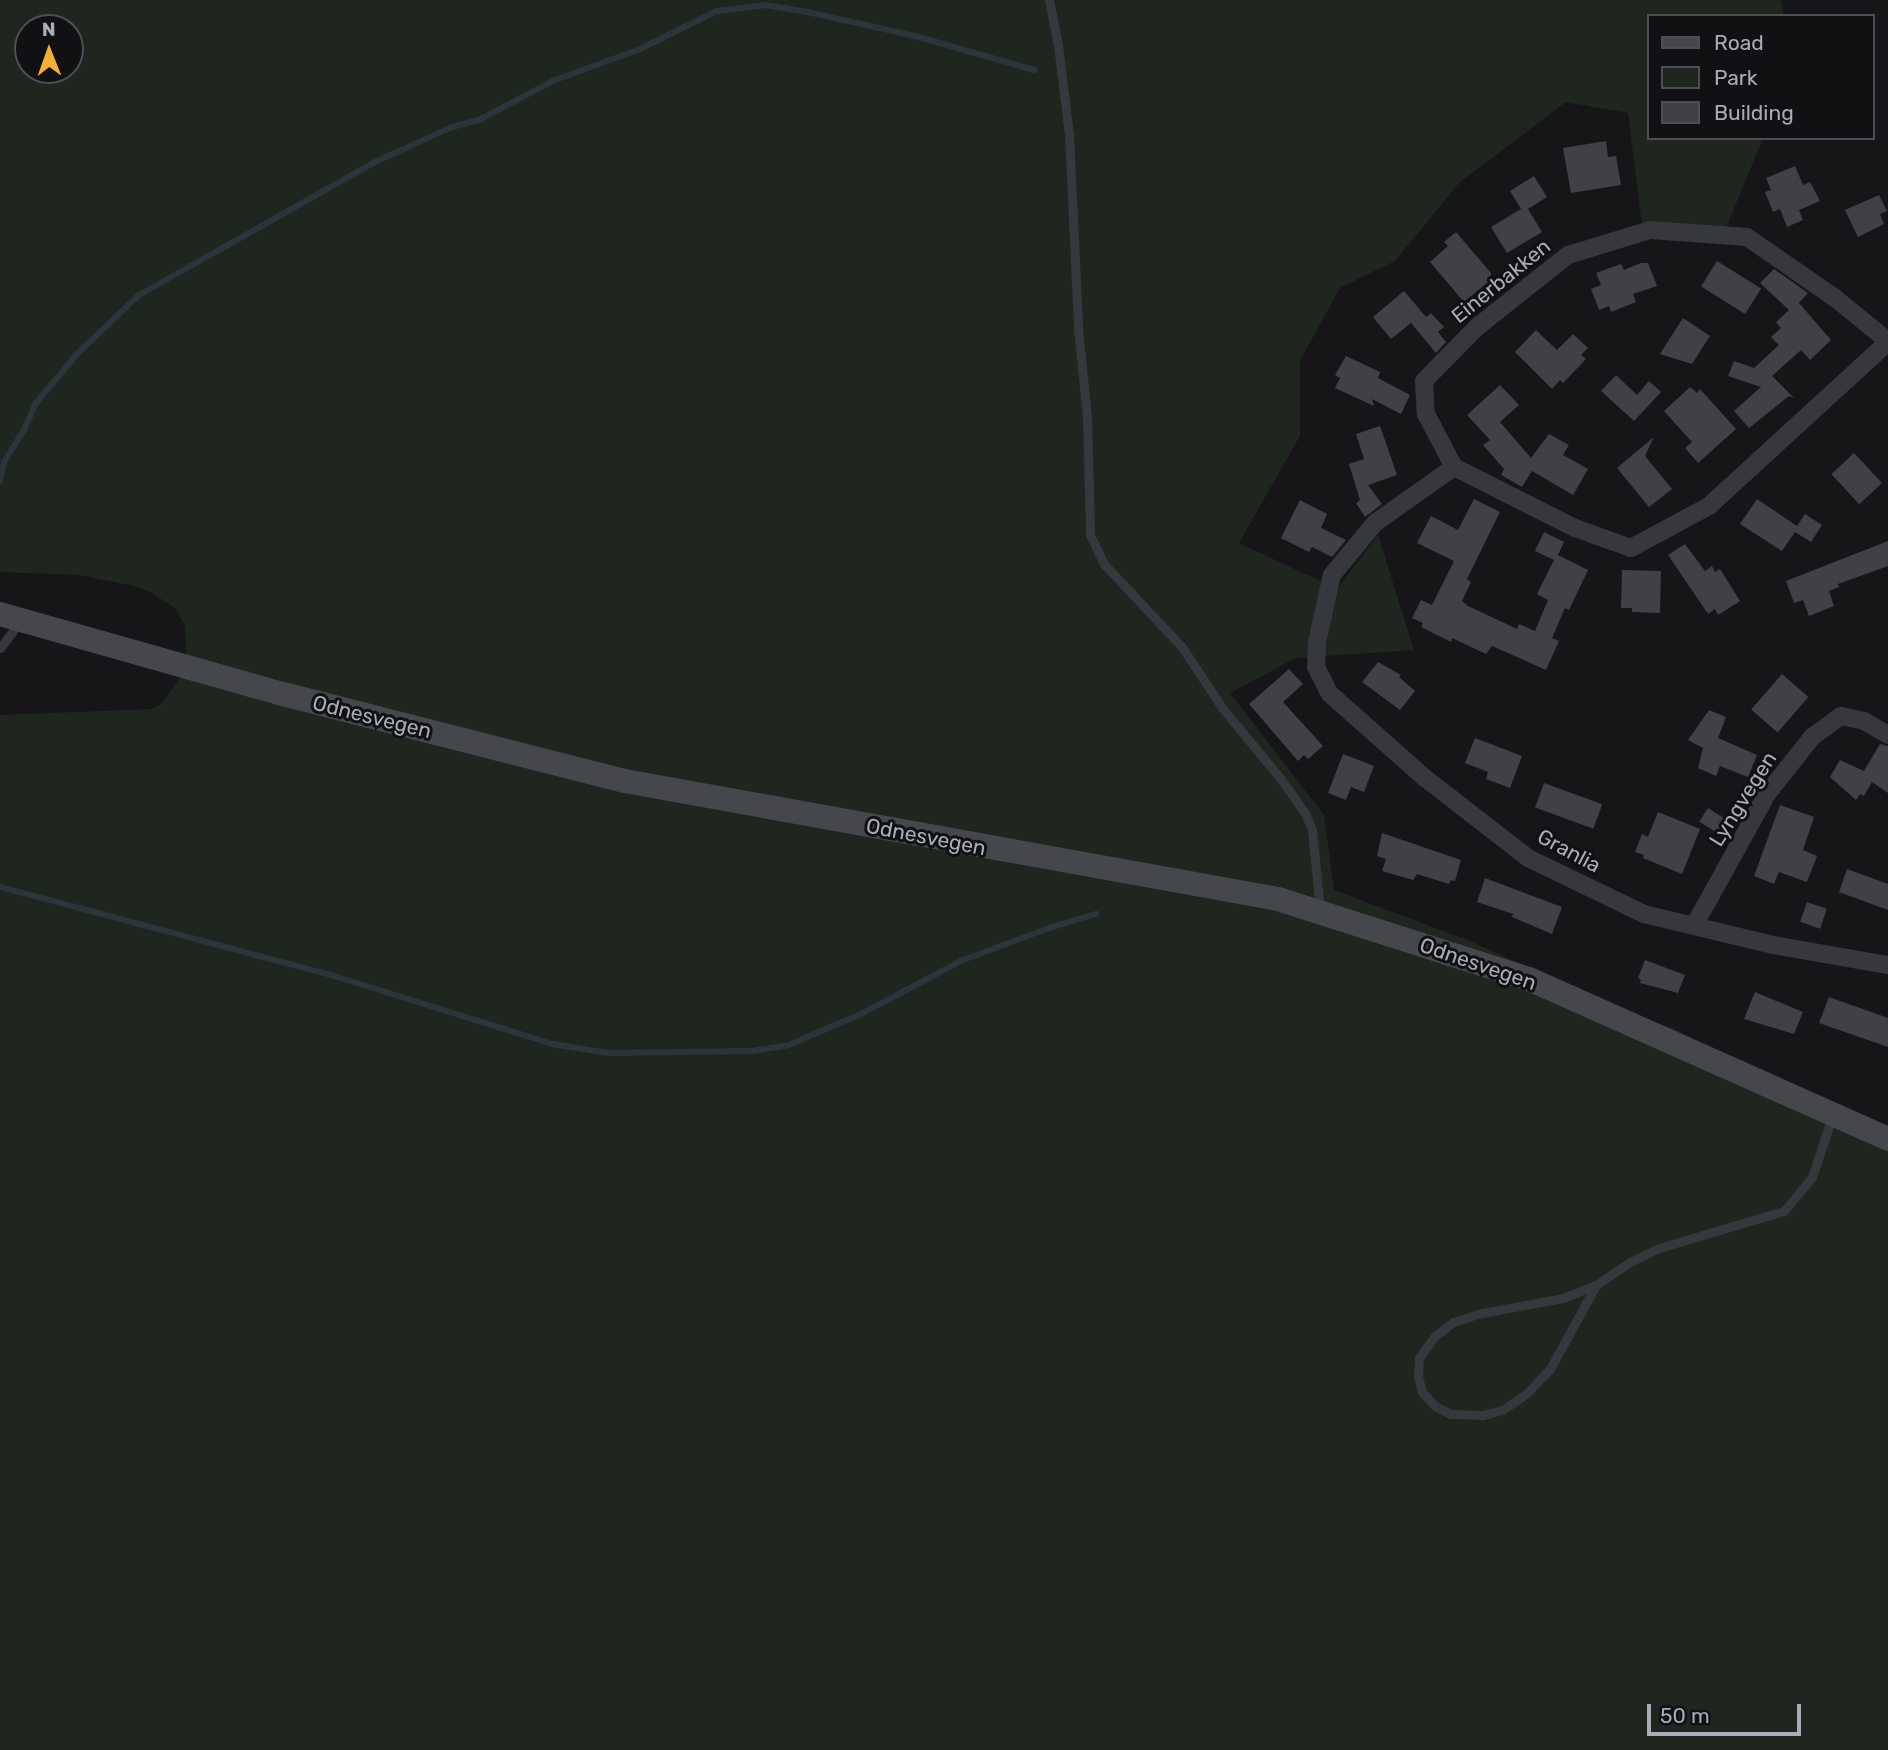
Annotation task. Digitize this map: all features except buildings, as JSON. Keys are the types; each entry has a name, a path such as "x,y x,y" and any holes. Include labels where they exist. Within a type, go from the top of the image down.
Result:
{"main road":[{"name":"Odnesvegen","path":"11,617 279,693 625,781 1278,899 1529,979 1888,1139"}],"street":[{"name":"Einerbakken","path":"1650,230 1747,237 1836,298 1888,341 1709,506 1630,548 1575,528 1454,467 1426,414 1424,381 1476,328 1568,255 1650,230"},
{"name":"Granlia","path":"1454,467 1375,523 1332,575 1317,642 1317,667 1330,694 1426,778 1528,858 1644,914 1773,944 1888,965"},
{"name":"Lyngvegen","path":"1694,926 1767,794 1812,737 1841,716 1864,721 1888,735"}],"lane":[{"path":"1049,0 1058,45 1069,134 1078,328 1087,416 1090,535 1104,564 1182,647 1223,709 1274,771 1306,816 1312,830 1320,912"},
{"path":"0,648 11,617"},
{"path":"1596,1286 1550,1368 1526,1394 1502,1410 1483,1415 1450,1414 1435,1406 1422,1392 1418,1376 1419,1358 1435,1336 1453,1322 1477,1314 1563,1298 1596,1286 1630,1262 1659,1248 1784,1210 1812,1177 1832,1116"}],"green space":[{"path":"0,0 1781,0 1784,14 1646,14 1646,140 1762,140 1722,238 1643,233 1628,113 1566,102 1460,182 1395,261 1340,288 1300,361 1300,436 1239,543 1337,589 1378,535 1414,650 1296,658 1230,693 1324,815 1334,890 1470,941 1654,1024 1672,1028 1774,1080 1888,1126 1888,1750 0,1750 0,715 151,709 160,705 183,674 186,655 185,626 176,609 152,593 135,586 78,575 0,572"}],"waterway":[{"path":"0,481 4,462 24,430 36,403 78,353 139,295 375,162 452,127 479,120 555,80 638,50 717,11 765,5 803,11 915,36 1034,70"},
{"path":"0,887 331,975 552,1044 608,1053 752,1051 789,1045 861,1014 963,960 1096,914"}]}
